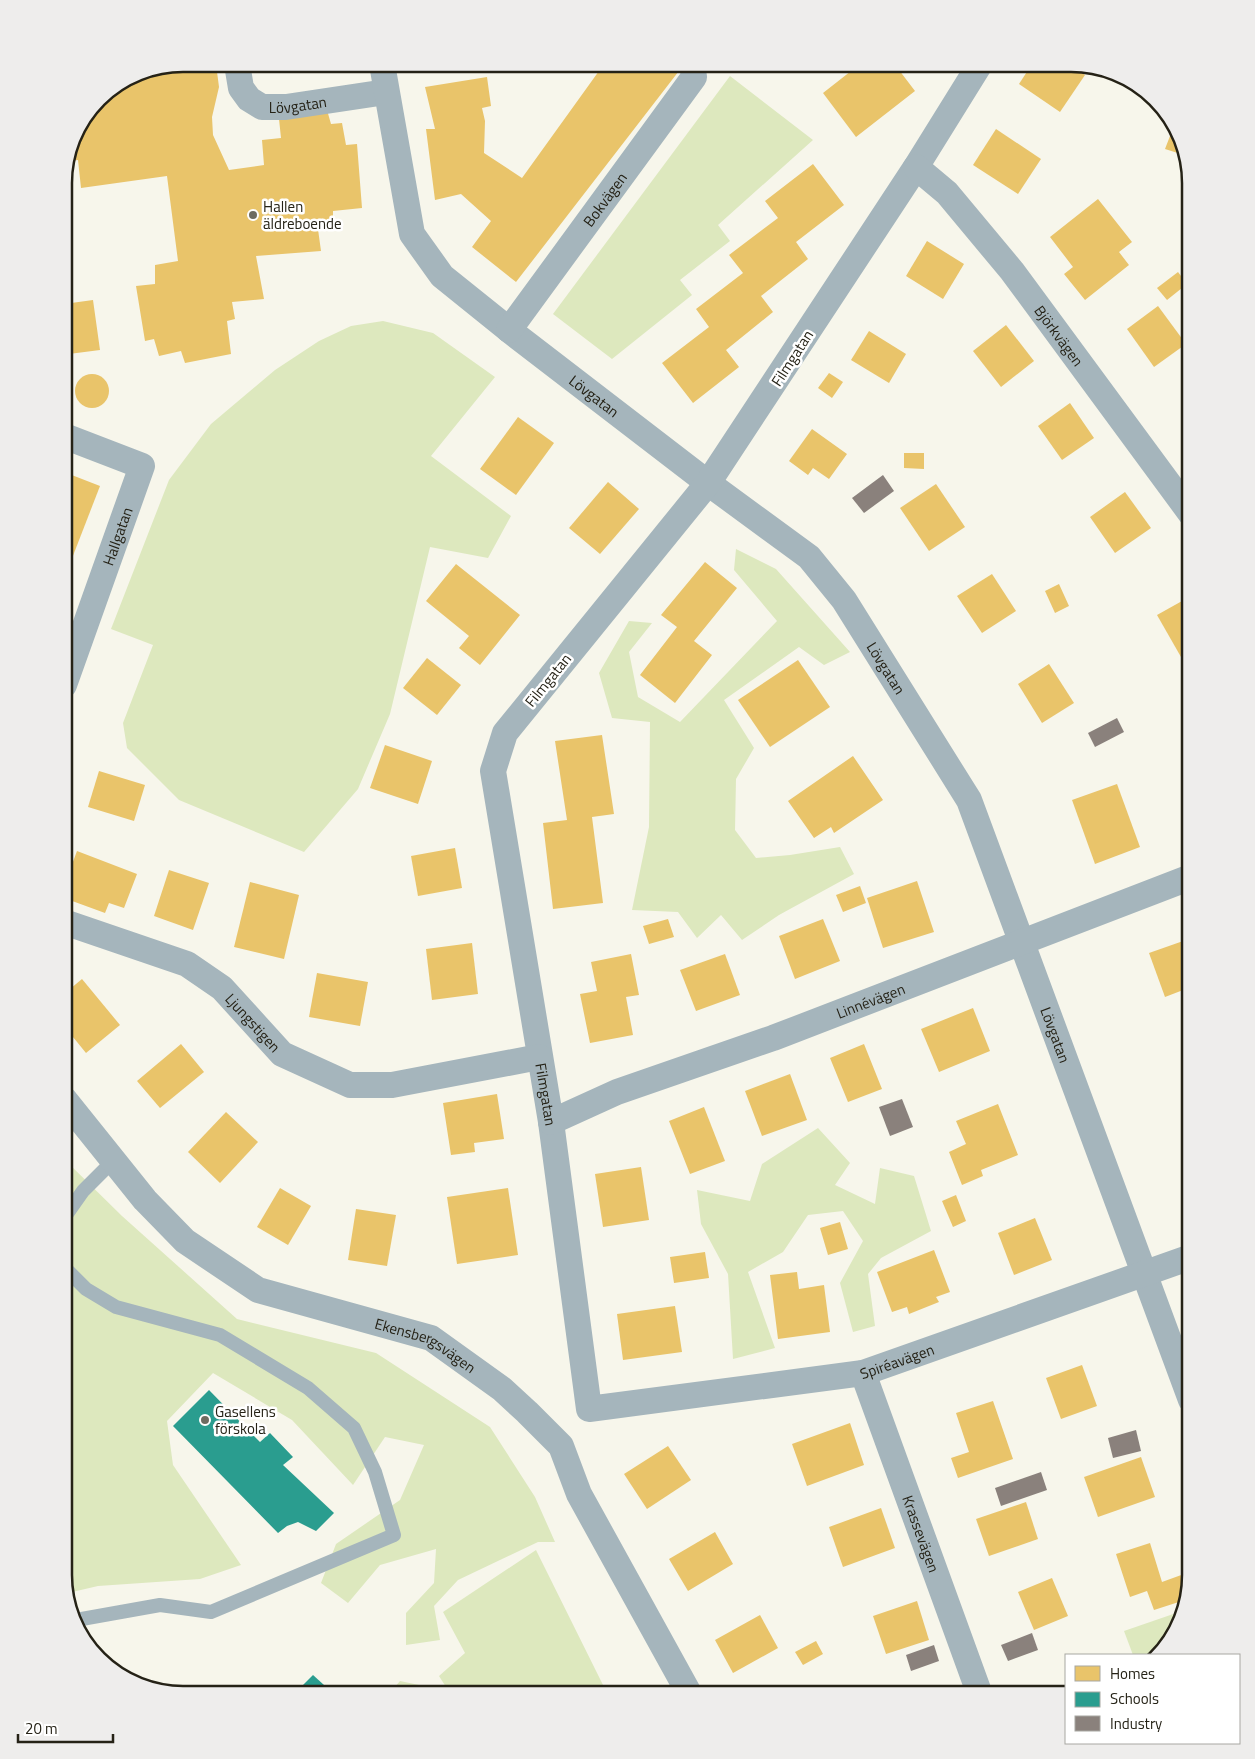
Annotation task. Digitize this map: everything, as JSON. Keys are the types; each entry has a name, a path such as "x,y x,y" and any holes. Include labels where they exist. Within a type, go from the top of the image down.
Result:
{"street":[{"name":"Lövgatan","path":"238,73 241,88 248,99 262,107 286,107 386,92"},
{"name":"Lövgatan","path":"383,73 412,234 442,276 508,330 809,558 844,600 968,800 1182,1375"},
{"name":"Bokvägen","path":"508,330 694,77 693,73"},
{"name":"Filmgatan","path":"589,1409 551,1122 493,771 505,733 708,483 916,167 974,73"},
{"name":"Björkvägen","path":"916,167 947,193 1012,271 1182,502"},
{"name":"Hallgatan","path":"73,439 142,466 73,661"},
{"name":"Linnévägen","path":"551,1122 617,1092 773,1038 1182,880"},
{"name":"Ljungstigen","path":"72,925 186,964 222,988 282,1054 350,1084 392,1085 540,1057"},
{"name":"Ekensbergsvägen","path":"72,1109 145,1200 185,1241 258,1290 431,1338 502,1389 527,1412 560,1446 579,1494 685,1686"},
{"name":"Spiréavägen","path":"589,1409 863,1373 1182,1260"},
{"name":"Krassevägen","path":"863,1373 977,1686"}],"lane":[{"path":"72,1206 83,1191 114,1160"},
{"path":"72,1276 86,1290 116,1306 220,1335 308,1388 354,1428 375,1472 394,1535 211,1612 160,1604 81,1619"}],"green space":[{"path":"730,76 813,140 718,225 730,241 680,280 692,295 612,359 553,314"},
{"path":"383,321 433,333 495,377 431,456 511,516 488,558 430,547 390,714 358,789 304,852 179,800 127,748 123,723 153,645 111,629 169,480 211,424 275,370 319,341 351,326"},
{"path":"736,549 776,569 850,652 824,665 799,647 724,700 754,748 736,779 735,830 756,858 840,847 854,874 779,915 742,940 721,915 697,938 678,912 632,910 649,827 650,722 612,718 599,673 629,621 652,623 629,652 638,697 680,722 777,621 734,570"},
{"path":"818,1128 850,1163 835,1185 875,1204 880,1168 914,1176 931,1231 881,1258 868,1274 875,1326 853,1332 840,1283 863,1241 843,1211 808,1215 783,1252 748,1272 775,1348 733,1359 728,1274 701,1224 697,1190 750,1201 762,1164"},
{"path":"72,1167 122,1216 237,1319 376,1353 490,1427 535,1497 555,1542 538,1542 458,1580 434,1606 440,1640 406,1645 406,1613 434,1583 436,1549 380,1565 348,1603 321,1583 336,1544 400,1500 424,1445 385,1437 353,1485 292,1420 213,1373 167,1421 173,1465 241,1565 200,1579 98,1586 73,1592 72,1576"},
{"path":"536,1550 603,1685 445,1686 439,1676 465,1653 443,1612"},
{"path":"1176,1613 1168,1631 1150,1654 1133,1654 1124,1631"},
{"path":"400,1681 424,1686 396,1686"}],"building: Homes":[{"name":"Hallen äldreboende","path":"176,73 217,73 219,87 212,117 213,135 229,170 264,165 262,140 281,138 279,119 327,110 331,124 342,123 346,145 357,144 362,208 333,211 333,220 317,222 321,251 256,256 264,299 232,302 235,319 227,321 231,354 185,363 181,351 159,356 154,339 145,341 136,286 155,284 155,265 178,261 167,176 81,188 78,160 75,160 76,155 91,122 110,100 122,91 155,76"},
{"path":"598,73 677,73 516,282 472,247 491,221 461,194 435,200 426,129 435,129 425,87 487,77 491,106 482,108 485,121 484,153 522,178"},
{"path":"849,73 901,73 915,91 856,137 823,93"},
{"path":"1026,73 1079,73 1085,75 1060,112 1019,84"},
{"path":"996,129 1041,159 1018,194 973,165"},
{"path":"1171,134 1178,153 1165,149"},
{"path":"813,164 844,205 796,242 808,259 761,296 773,312 726,350 739,367 693,403 662,363 709,327 696,309 743,273 729,255 778,218 765,201"},
{"path":"1098,199 1132,242 1119,252 1129,265 1085,300 1064,274 1073,267 1050,237"},
{"path":"927,241 964,264 943,299 906,276"},
{"path":"1178,272 1182,277 1182,288 1167,300 1157,288"},
{"path":"93,300 100,350 73,354 73,303"},
{"path":"1158,306 1182,339 1182,347 1154,367 1127,329"},
{"path":"1006,325 1034,361 1001,387 973,351"},
{"path":"869,331 906,354 889,383 851,360"},
{"path":"829,373 843,382 832,398 818,388"},
{"path":"92,374 99,375 104,379 108,384 108,398 104,403 99,407 92,408 85,407 80,403 76,398 75,391 76,384 80,379 85,375"},
{"path":"1070,403 1094,438 1062,460 1038,426"},
{"path":"518,417 554,443 516,495 480,469"},
{"path":"812,429 847,454 829,479 813,468 808,475 789,461"},
{"path":"904,453 924,453 924,469 904,468"},
{"path":"73,475 100,486 73,556"},
{"path":"608,482 639,509 600,554 569,528"},
{"path":"936,484 965,527 929,551 900,508"},
{"path":"1125,492 1151,528 1115,553 1090,517"},
{"path":"705,562 737,588 694,641 712,655 675,703 640,675 677,627 661,615"},
{"path":"456,564 520,615 480,665 459,648 469,636 426,601"},
{"path":"992,574 1016,611 982,633 957,596"},
{"path":"1059,584 1069,606 1055,613 1045,591"},
{"path":"1182,601 1181,657 1157,615"},
{"path":"427,658 461,685 437,715 403,688"},
{"path":"798,660 830,707 770,747 738,700"},
{"path":"1049,664 1074,703 1042,723 1018,684"},
{"path":"602,735 614,814 592,817 603,903 553,909 543,823 567,820 555,741"},
{"path":"385,745 432,761 418,804 370,788"},
{"path":"853,756 883,800 834,833 831,827 814,838 788,801"},
{"path":"99,771 145,785 134,821 88,807"},
{"path":"1117,784 1140,847 1095,864 1072,800"},
{"path":"455,848 462,888 418,896 411,856"},
{"path":"77,851 137,874 124,908 109,903 105,913 72,901 73,863"},
{"path":"169,870 209,883 193,930 154,916"},
{"path":"917,881 934,932 883,948 867,898"},
{"path":"250,882 299,895 284,959 234,947"},
{"path":"860,886 866,903 843,912 836,895"},
{"path":"668,919 674,937 649,944 643,926"},
{"path":"823,919 840,961 795,979 779,936"},
{"path":"1182,941 1182,990 1165,997 1149,953"},
{"path":"472,943 478,994 432,1000 426,949"},
{"path":"631,954 639,995 626,997 633,1035 590,1043 580,994 597,991 591,962"},
{"path":"725,954 740,995 696,1011 680,970"},
{"path":"317,973 368,982 360,1026 309,1017"},
{"path":"82,979 120,1025 86,1053 72,1036 72,987"},
{"path":"973,1008 990,1051 939,1072 921,1029"},
{"path":"181,1044 204,1072 160,1108 137,1081"},
{"path":"864,1044 882,1089 848,1102 830,1058"},
{"path":"790,1074 807,1120 762,1136 745,1091"},
{"path":"497,1094 504,1139 474,1143 475,1152 451,1155 443,1103"},
{"path":"998,1104 1018,1155 981,1170 983,1176 962,1185 949,1152 966,1144 956,1121"},
{"path":"704,1107 725,1161 690,1174 669,1121"},
{"path":"226,1112 258,1142 220,1183 188,1152"},
{"path":"641,1167 649,1220 603,1227 595,1174"},
{"path":"280,1188 311,1206 288,1245 257,1227"},
{"path":"508,1188 518,1255 457,1264 447,1197"},
{"path":"956,1195 966,1221 953,1227 942,1201"},
{"path":"356,1209 396,1215 387,1266 348,1260"},
{"path":"1035,1218 1052,1260 1014,1275 998,1233"},
{"path":"840,1222 848,1249 828,1255 820,1228"},
{"path":"934,1250 950,1292 936,1297 939,1302 909,1314 907,1307 892,1312 877,1272"},
{"path":"705,1252 709,1278 674,1283 670,1257"},
{"path":"797,1272 799,1289 824,1285 830,1332 778,1339 770,1275"},
{"path":"675,1306 682,1352 623,1360 617,1314"},
{"path":"1082,1365 1097,1406 1061,1419 1046,1378"},
{"path":"993,1401 1013,1459 958,1478 951,1458 969,1452 956,1413"},
{"path":"850,1423 864,1465 807,1486 792,1444"},
{"path":"668,1446 691,1480 647,1509 624,1474"},
{"path":"1141,1457 1155,1497 1098,1517 1084,1477"},
{"path":"1026,1502 1038,1539 989,1556 976,1519"},
{"path":"881,1508 895,1548 843,1567 829,1527"},
{"path":"715,1532 733,1564 688,1591 669,1559"},
{"path":"1150,1543 1162,1582 1182,1575 1179,1602 1154,1610 1147,1591 1130,1597 1116,1554"},
{"path":"1052,1578 1068,1616 1034,1630 1018,1592"},
{"path":"917,1601 929,1640 886,1654 873,1616"},
{"path":"760,1615 778,1648 733,1673 715,1640"},
{"path":"816,1641 823,1654 803,1665 795,1652"}],"building: Schools":[{"path":"209,1390 260,1442 270,1433 293,1457 283,1465 334,1513 316,1531 298,1522 287,1526 278,1533 173,1426"},
{"path":"313,1675 325,1686 302,1686"}],"building: Industry":[{"path":"883,475 894,491 864,513 852,498"},
{"path":"1117,718 1124,732 1095,747 1088,733"},
{"path":"902,1099 913,1127 890,1136 879,1107"},
{"path":"1136,1430 1141,1451 1113,1458 1108,1438"},
{"path":"1041,1472 1047,1490 1001,1506 995,1488"},
{"path":"1032,1633 1038,1650 1008,1661 1001,1645"},
{"path":"934,1645 939,1661 911,1671 906,1655"}],"place":[{"name":"Hallen äldreboende","path":"253,215"},
{"name":"Gasellens förskola","path":"205,1420"}]}
